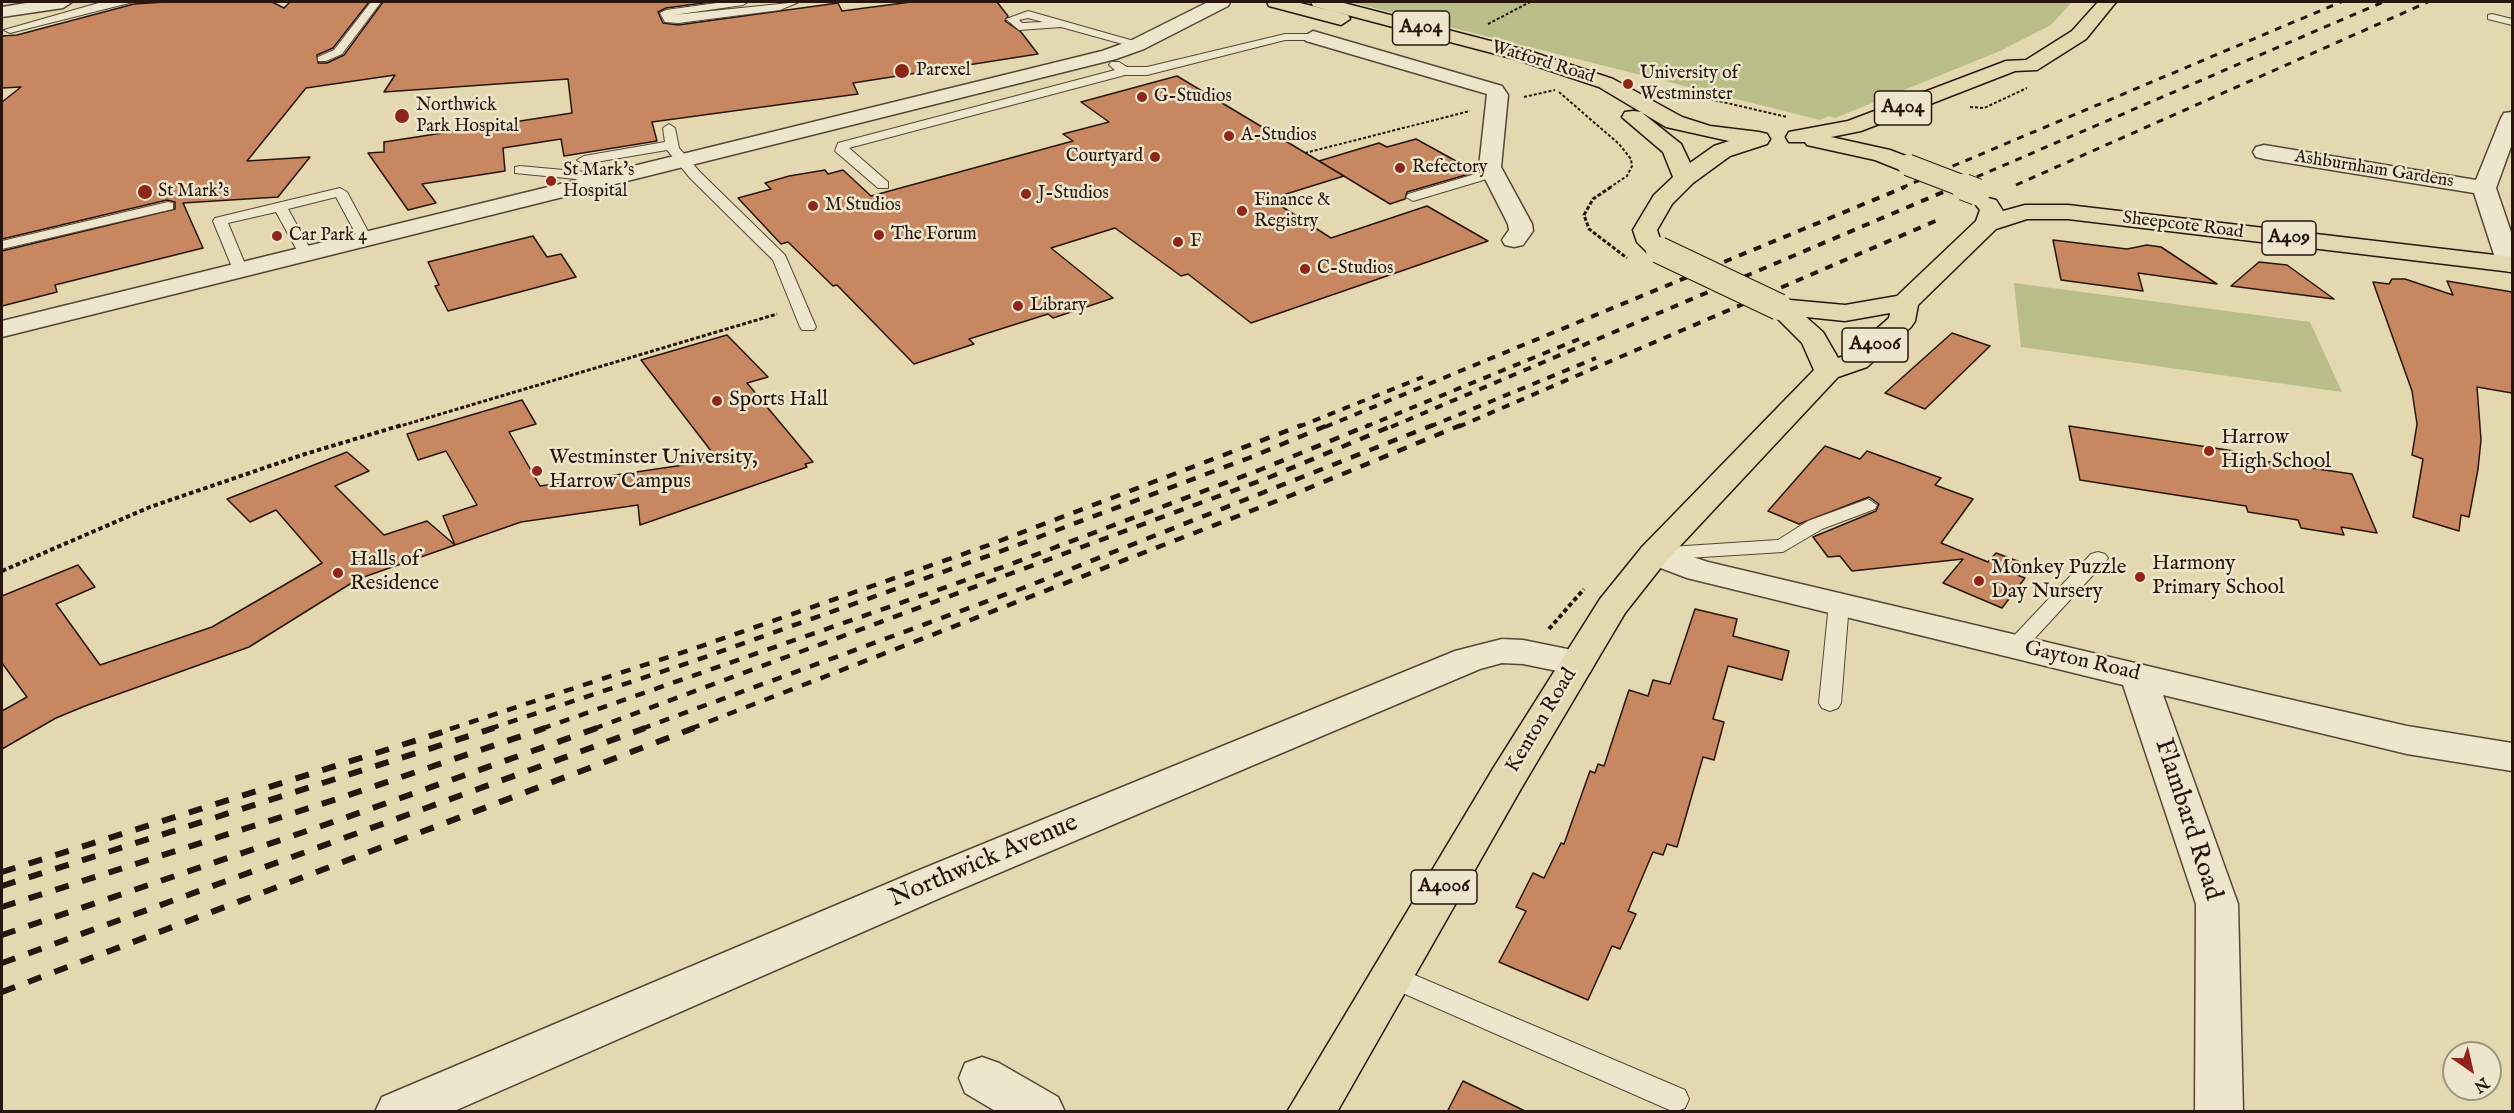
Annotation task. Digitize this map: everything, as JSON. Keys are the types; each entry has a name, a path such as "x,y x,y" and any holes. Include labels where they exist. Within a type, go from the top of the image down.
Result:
{"main road":[{"name":"Watford Road","path":"1275,2 1507,63 1575,84 1618,107 1653,131 1673,149 1685,178"},
{"name":"Watford Road","path":"1320,2 1522,55 1606,83 1674,122 1708,132 1759,139"},
{"name":"A404","path":"2032,75 2079,35 2107,2"},
{"name":"A404","path":"1793,127 1853,126 2013,65 2032,75"},
{"name":"A404","path":"1882,155 1885,136 1894,130 1993,93 2034,72 2032,75"},
{"path":"1793,127 1722,151 1685,178 1662,200 1645,230 1649,242 1659,250 1779,307 1845,313 1905,303 1988,224 1992,209 1977,192"},
{"name":"Sheepcote Road","path":"1793,127 1841,144 1882,155 1977,192 2068,212 2511,265"},
{"name":"Sheepcote Road","path":"1988,224 2025,212 2068,212"},
{"name":"Kenton Road","path":"1311,1112 1612,607 1654,554 1828,371 1857,361 1902,321 1905,303"},
{"name":"A4006","path":"1779,307 1813,338 1823,354 1828,371"}],"street":[{"path":"2,12 63,2"},
{"path":"2,329 364,237 589,185 678,153 730,146 1100,57 1137,45 1221,2"},
{"path":"1313,37 1489,86 1498,94 1492,173 1520,224 1521,231 1514,240"},
{"path":"2511,265 2484,188 2512,118"},
{"name":"Ashburnham Gardens","path":"2264,152 2484,188"},
{"name":"Gayton Road","path":"1654,554 1699,570 2407,740 2512,757"},
{"name":"Northwick Avenue","path":"399,1112 932,883 1468,660 1502,651 1531,653 1577,663"},
{"name":"Flambard Road","path":"2138,675 2217,904 2219,1112"},
{"path":"982,1078 1041,1112"}],"lane":[{"path":"10,30 106,4 128,2"},
{"path":"322,59 338,52 376,2"},
{"path":"742,2 666,13 669,20 678,20 780,7 794,2"},
{"path":"2492,16 2512,22"},
{"path":"1060,24 1137,45"},
{"path":"883,185 842,151 843,146 1125,71 1158,69 1285,37 1313,37"},
{"path":"1100,57 1125,71"},
{"path":"669,128 678,153 710,191 780,258 808,327"},
{"path":"584,160 678,153"},
{"path":"520,170 580,176 589,185"},
{"path":"1413,197 1492,173"},
{"path":"239,269 220,221 340,192 364,237"},
{"path":"2,245 168,206"},
{"path":"280,207 305,252"},
{"path":"1654,554 1783,546 1815,525 1868,505"},
{"path":"2016,646 2098,558"},
{"path":"1830,703 1839,603"},
{"path":"1391,976 1675,1099"}],"path":[{"path":"1479,29 1530,2"},
{"path":"1977,108 1996,102 2032,75"},
{"path":"1668,90 1793,127"},
{"path":"1558,91 1619,144 1631,159 1632,166 1627,176 1593,199 1584,216 1589,229 1632,262"},
{"path":"1305,153 1497,104"},
{"path":"2,571 150,507 305,454 799,308"},
{"path":"1531,653 1590,582"}],"green space":[{"path":"1350,2 2072,2 2051,25 2000,51 1835,118 1828,116 1820,120"},
{"path":"2014,283 2310,322 2342,392 2021,347"}],"building":[{"name":"Northwick Park Hospital","path":"272,2 284,8 290,2 369,2 333,48 317,55 318,63 327,63 344,55 383,2 711,2 666,8 658,12 663,23 678,25 838,3 842,11 911,2 997,2 1008,16 1005,21 1021,32 1038,54 853,83 858,94 652,122 657,141 564,156 561,139 503,148 505,171 422,184 436,203 408,210 368,153 384,152 384,142 572,113 568,79 384,92 395,75 306,88 247,161 310,157 278,197 183,203 203,248 55,285 57,292 2,306 2,251 175,209 175,202 167,200 2,239 2,102 21,87 2,88 2,36 17,35 134,4"},
{"path":"1177,76 1344,176 1270,199 1331,238 1427,206 1488,241 1251,323 1188,274 1181,276 1115,228 1051,248 1113,298 1053,318 1048,314 969,339 974,344 914,364 837,285 833,286 788,242 781,244 738,198 771,189 765,183 825,170 828,174 843,170 871,196 1073,141 1063,134 1109,122 1081,102"},
{"name":"Refectory","path":"1416,139 1476,172 1407,192 1405,199 1390,204 1319,161 1379,143 1387,147"},
{"path":"533,236 547,257 561,254 576,277 448,311 435,286 439,285 428,262"},
{"path":"2053,240 2127,249 2147,245 2161,247 2217,284 2138,273 2143,291 2061,280"},
{"path":"2259,262 2287,265 2334,299 2231,286"},
{"path":"2392,279 2405,279 2453,295 2447,281 2512,292 2512,393 2477,387 2481,440 2478,469 2469,517 2461,515 2459,531 2413,517 2423,459 2412,455 2417,424 2412,391 2373,282 2389,284"},
{"path":"1952,333 1990,346 1925,409 1885,393"},
{"path":"727,335 768,377 747,383 813,462 805,464 807,467 640,525 638,505 521,522 455,545 443,516 477,505 446,451 418,460 407,434 522,400 536,424 509,432 540,486 718,460 641,360"},
{"path":"2069,426 2234,451 2236,457 2352,474 2377,533 2341,527 2344,535 2301,528 2298,520 2248,512 2246,506 2080,480"},
{"path":"1825,446 1860,459 1867,451 1941,478 1935,485 1973,499 1941,543 1988,562 1996,553 2020,562 2012,573 2025,578 2002,608 1943,583 1963,559 1852,571 1840,556 1828,557 1813,537 1876,511 1879,504 1869,497 1799,524 1768,511"},
{"name":"Halls of Residence","path":"347,452 369,471 335,486 384,535 427,521 455,545 358,579 249,647 85,706 56,718 2,749 2,711 27,697 2,663 2,596 78,565 95,587 56,604 100,665 212,627 322,563 276,510 250,522 227,499"},
{"path":"1695,609 1737,619 1733,636 1789,651 1782,680 1728,666 1713,719 1724,722 1714,760 1703,757 1677,847 1667,844 1663,855 1653,852 1628,911 1636,914 1620,949 1612,946 1588,1000 1499,962 1526,911 1516,907 1533,873 1544,878 1561,843 1564,844 1590,771 1595,773 1598,764 1604,766 1629,690 1648,696 1653,680 1670,684"},
{"path":"1463,1081 1527,1112 1447,1112"}],"railway":[{"path":"1901,188 2341,2"},
{"path":"1951,188 2383,2"},
{"path":"2016,185 2428,2"},
{"path":"1325,427 1905,187"},
{"path":"1391,427 1955,187"},
{"path":"1458,427 1940,219"},
{"path":"1365,427 1579,339"},
{"path":"1429,427 1596,358"},
{"path":"1298,427 1423,377"},
{"path":"450,729 690,650 989,545 1302,425"},
{"path":"489,729 694,661 996,553 1249,458 1328,425"},
{"path":"541,729 1006,566 1262,469 1369,425"},
{"path":"593,729 1270,477 1394,425"},
{"path":"641,729 1023,588 1433,425"},
{"path":"690,729 1292,495 1461,425"},
{"path":"2,872 455,728"},
{"path":"2,886 494,728"},
{"path":"2,907 337,799 545,728"},
{"path":"2,935 339,820 597,728"},
{"path":"2,963 645,728"},
{"path":"2,992 694,728"}],"place":[{"name":"Parexel","path":"902,71"},
{"name":"University of Westminster","path":"1628,84"},
{"name":"G-Studios","path":"1142,97"},
{"name":"Northwick Park Hospital","path":"402,116"},
{"name":"A-Studios","path":"1229,136"},
{"name":"Courtyard","path":"1155,157"},
{"name":"Refectory","path":"1400,168"},
{"name":"St Mark's Hospital","path":"551,181"},
{"name":"St Mark's","path":"145,192"},
{"name":"J-Studios","path":"1026,194"},
{"name":"M Studios","path":"813,206"},
{"name":"Finance & Registry","path":"1242,211"},
{"name":"The Forum","path":"879,235"},
{"name":"Car Park 4","path":"277,236"},
{"name":"F","path":"1178,242"},
{"name":"C-Studios","path":"1305,269"},
{"name":"Library","path":"1018,306"},
{"name":"Sports Hall","path":"717,401"},
{"name":"Harrow High School","path":"2209,451"},
{"name":"Westminster University, Harrow Campus","path":"537,471"},
{"name":"Halls of Residence","path":"338,573"},
{"name":"Harmony Primary School","path":"2140,577"},
{"name":"Monkey Puzzle Day Nursery","path":"1979,581"}]}
